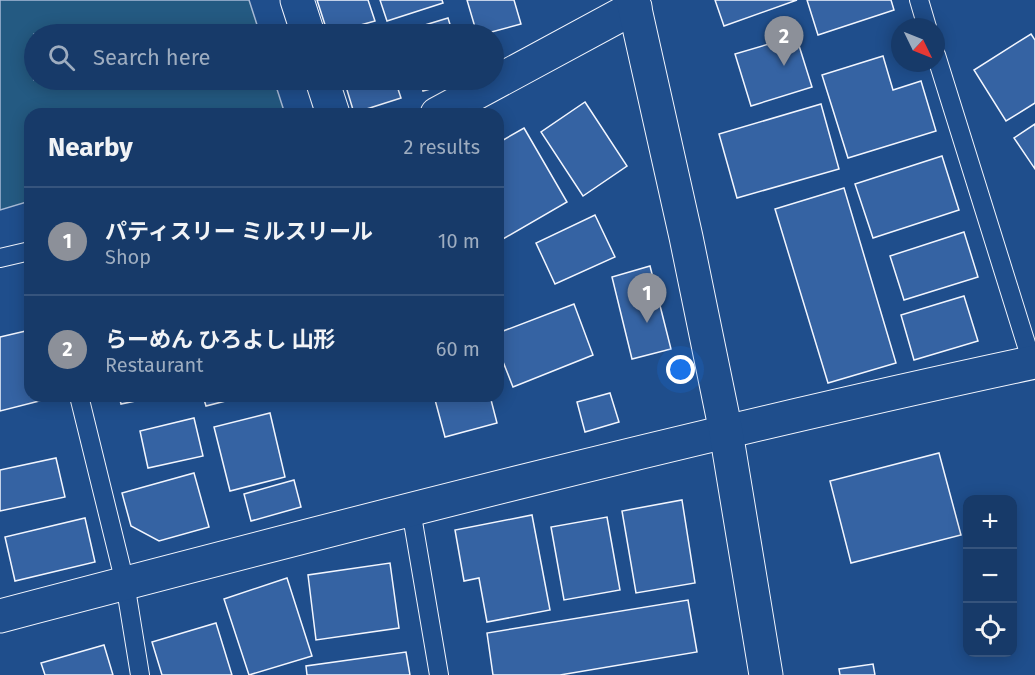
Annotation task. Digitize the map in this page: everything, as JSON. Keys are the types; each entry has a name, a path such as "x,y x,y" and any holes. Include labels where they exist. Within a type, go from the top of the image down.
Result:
{"street":[{"path":"297,0 305,24"},
{"path":"504,76 634,3 726,432 766,675"},
{"path":"325,90 331,108"},
{"path":"448,108 480,90"},
{"path":"0,616 726,432 1034,365"}],"lane":[{"path":"919,0 924,18"},
{"path":"941,72 1034,365"},
{"path":"0,258 24,252"},
{"path":"80,402 125,583 140,675"},
{"path":"411,510 439,675"}],"shaded area":[{"path":"0,0 249,0 257,24 24,24 24,90 277,90 283,108 24,108 24,203 0,210"}],"building":[{"path":"317,0 368,0 375,21 364,24 325,24"},
{"path":"380,0 442,0 443,3 387,21"},
{"path":"467,0 514,0 521,24 504,29 504,24 474,24"},
{"path":"715,0 797,0 724,26"},
{"path":"807,0 891,0 894,10 818,35"},
{"path":"448,18 450,24 428,24"},
{"path":"1031,34 1035,40 1035,103 1006,121 974,70"},
{"path":"796,36 812,87 751,106 735,54"},
{"path":"883,56 893,90 921,81 936,131 848,158 822,75"},
{"path":"347,90 398,90 401,98 370,108 352,108"},
{"path":"585,102 627,166 583,196 541,132"},
{"path":"821,104 839,169 737,198 719,134"},
{"path":"1035,124 1035,169 1014,138"},
{"path":"524,128 567,202 504,238 504,140"},
{"path":"942,156 959,210 873,238 855,184"},
{"path":"844,188 896,363 828,383 775,209"},
{"path":"595,215 615,257 555,284 536,243"},
{"path":"964,232 978,277 904,300 890,256"},
{"path":"650,266 671,349 632,359 612,277"},
{"path":"964,296 978,341 914,360 901,315"},
{"path":"574,304 593,355 513,387 504,364 504,331"},
{"path":"24,331 24,402 35,402 0,411 0,337"},
{"path":"610,393 619,422 585,432 577,402"},
{"path":"205,402 222,402 206,406"},
{"path":"436,402 492,402 497,423 445,437"},
{"path":"270,413 285,477 230,491 214,427"},
{"path":"194,418 203,456 148,468 140,431"},
{"path":"939,453 961,535 851,563 830,481"},
{"path":"56,458 65,497 0,511 0,470"},
{"path":"194,473 209,527 159,541 131,526 122,493"},
{"path":"294,480 301,507 251,521 244,494"},
{"path":"682,500 695,583 636,593 622,511"},
{"path":"532,515 550,610 487,622 479,578 464,581 455,530"},
{"path":"607,517 620,590 564,600 551,527"},
{"path":"85,518 95,562 15,581 5,537"},
{"path":"390,563 399,628 316,640 308,575"},
{"path":"287,578 312,656 249,675 224,599"},
{"path":"688,600 697,652 560,675 493,675 487,633"},
{"path":"216,623 232,675 162,675 152,642"},
{"path":"104,645 113,675 45,675 41,663"},
{"path":"406,652 410,675 307,675 306,666"},
{"path":"873,664 875,675 840,675 839,669"}],"place":[{"name":"らーめん ひろよし 山形","path":"784,66"},
{"name":"パティスリー ミルスリール","path":"647,323"}]}
